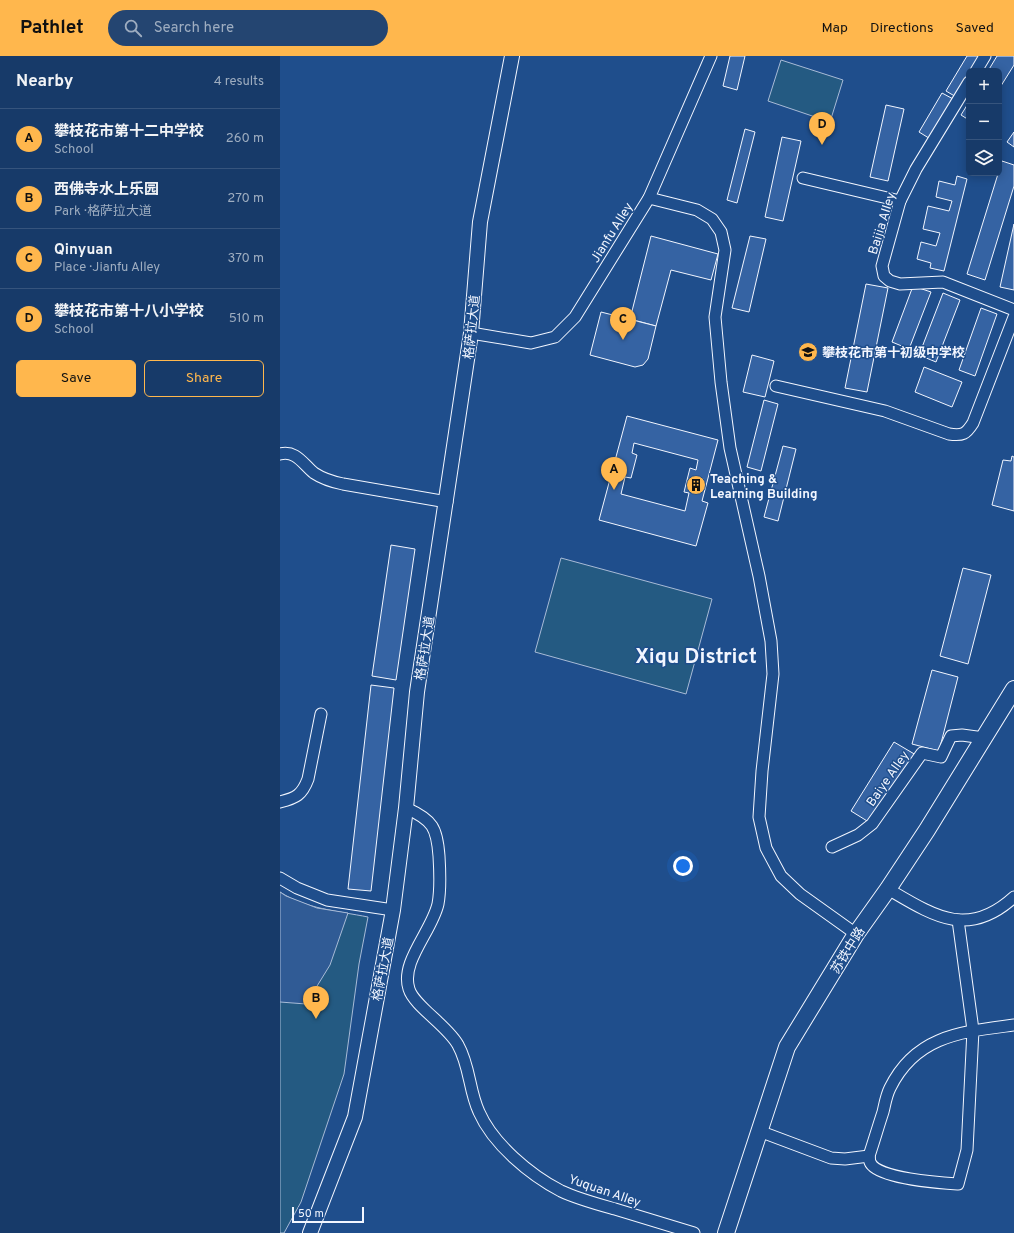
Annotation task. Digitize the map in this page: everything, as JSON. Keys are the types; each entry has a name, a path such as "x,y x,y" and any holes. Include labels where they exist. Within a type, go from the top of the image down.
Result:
{"highway":[{"name":"苏铁中路","path":"726,1233 787,1047 856,934 888,889 1014,690"}],"main road":[{"name":"格萨拉大道","path":"310,1233 355,1117 393,910 406,808 417,692 447,502 471,333 480,222 512,56"}],"street":[{"name":"Jianfu Alley","path":"471,333 531,343 555,336 575,317 649,198 711,56"},
{"path":"978,68 985,56"},
{"name":"Baijia Alley","path":"966,87 916,169 900,201 882,266 884,276 890,281 900,284 943,282 1014,310"},
{"path":"803,178 900,201"},
{"path":"649,198 697,210 712,219 721,232 725,250 717,293 715,317 721,382 730,448 759,576 771,641 773,674 762,771 759,817 766,848 781,876 800,894 856,934"},
{"path":"776,386 886,411 949,434 959,436 968,432 973,423 1014,318"},
{"path":"280,454 292,454 314,472 327,480 447,502"},
{"path":"280,802 299,795 304,789 308,780 321,714"},
{"name":"Baiye Alley","path":"832,847 858,835 872,824 922,752 941,757 950,736 962,735 984,738"},
{"name":"Yuquan Alley","path":"406,808 419,814 431,824 437,838 441,877 438,905 410,963 408,989 414,998 443,1026 458,1045 465,1061 478,1112 488,1129 503,1147 518,1161 543,1180 560,1190 581,1199 694,1233"},
{"path":"280,878 296,888 328,900 393,910"},
{"path":"888,889 921,909 940,917 958,920 975,920 992,914 1014,897"},
{"path":"958,920 973,1030 967,1150 958,1184 928,1182 884,1173 870,1163 869,1156 889,1089 900,1070 915,1054 937,1040 973,1030 1014,1025"},
{"path":"759,1131 815,1153 832,1158 845,1159 869,1156"}],"shaded area":[{"path":"781,60 843,80 830,122 768,101"},
{"path":"561,558 712,599 686,694 535,652"},
{"path":"280,892 290,898 311,906 368,917 359,964 344,1074 301,1202 284,1233 280,1233"},
{"path":"280,892 286,896 317,908 348,913 330,965 306,1004 280,1002"}],"building":[{"path":"730,56 745,56 737,90 723,86"},
{"path":"967,56 984,56 976,68 966,68 966,85 958,98 946,91"},
{"path":"997,56 1014,56 1014,65 1002,84 1002,68 990,68"},
{"path":"942,93 955,100 932,140 919,132"},
{"path":"886,105 904,109 888,181 870,177"},
{"path":"966,107 966,118 961,115"},
{"path":"745,129 755,132 737,203 727,200"},
{"path":"1014,132 1014,147 1007,142"},
{"path":"782,137 801,141 783,221 765,217"},
{"path":"1002,161 1014,165 1014,186 985,280 967,274 997,176 1002,176"},
{"path":"957,176 967,179 944,271 930,268 931,263 917,259 921,242 936,246 940,233 923,229 928,206 949,211 952,201 936,197 939,181 955,185"},
{"path":"1014,224 1014,290 1000,287"},
{"path":"651,236 718,254 711,280 671,270 656,326 630,319"},
{"path":"750,236 766,239 749,312 732,308"},
{"path":"866,284 888,288 867,392 845,388"},
{"path":"913,286 931,292 909,349 892,342"},
{"path":"943,293 960,300 936,362 919,355"},
{"path":"981,308 997,314 975,376 959,370"},
{"path":"601,312 656,326 648,359 643,365 635,367 590,355"},
{"path":"752,355 774,361 765,397 743,392"},
{"path":"924,367 962,382 952,407 915,392"},
{"path":"764,400 778,404 761,471 747,467"},
{"name":"Teaching & Learning Building","path":"627,416 718,440 702,501 708,503 696,546 599,520","holes":["634,443 698,460 696,470 690,468 684,492 689,493 685,511 621,494 625,477 631,478 637,455 632,453"]},
{"path":"783,446 796,449 778,521 764,517"},
{"path":"1012,456 1014,457 1014,511 992,505 1003,460 1011,461"},
{"path":"391,545 415,549 396,680 372,676"},
{"path":"963,568 991,575 968,664 940,656"},
{"path":"932,670 958,677 939,751 912,744"},
{"path":"371,685 394,688 371,891 348,889"},
{"path":"894,742 916,755 872,824 851,811"}],"place":[{"name":"攀枝花市第十八小学校","path":"822,145"},
{"name":"Qinyuan","path":"623,340"},
{"name":"攀枝花市第十初级中学校","path":"808,352"},
{"name":"Teaching & Learning Building","path":"696,485"},
{"name":"攀枝花市第十二中学校","path":"614,490"},
{"name":"西佛寺水上乐园","path":"316,1019"}],"district":[{"name":"Xiqu District","path":"696,656"}]}
